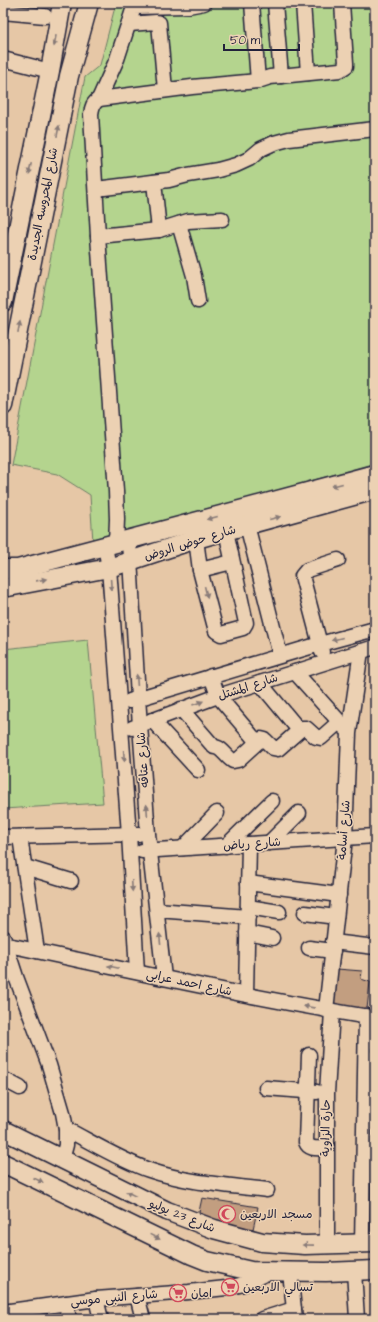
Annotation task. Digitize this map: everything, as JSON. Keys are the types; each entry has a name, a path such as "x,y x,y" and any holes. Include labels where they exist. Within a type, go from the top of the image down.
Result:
{"main road":[{"name":"شارع المحروسه الجديدة","path":"3,302 50,71 62,3"},
{"name":"شارع المحروسه الجديدة","path":"3,406 68,76 89,3"},
{"name":"شارع حوض الروض","path":"3,570 18,569 375,474"},
{"name":"شارع حوض الروض","path":"3,588 110,568 226,531 375,490"},
{"name":"شارع 23 يوليو","path":"3,1130 167,1211 214,1230 262,1242 327,1245 368,1244"},
{"path":"3,1163 192,1255 207,1260 251,1271 290,1272 375,1270"}],"street":[{"path":"117,543 116,491 91,114 93,104 99,99 116,59 135,5 204,3"},
{"path":"252,3 258,81"},
{"path":"275,3 281,76"},
{"path":"302,3 308,73"},
{"path":"99,99 165,90 258,81 270,77 340,70 346,66 342,3"},
{"path":"3,12 45,16"},
{"path":"129,24 159,23 165,90"},
{"path":"3,59 50,71"},
{"path":"96,189 177,179 188,175 218,170 236,165 261,149 274,143 290,139 375,129"},
{"path":"154,182 159,230"},
{"path":"98,236 159,230 198,220 222,219"},
{"path":"179,224 194,276 198,301"},
{"path":"247,526 280,655"},
{"path":"196,540 200,570 217,633 221,634 243,628 246,625 226,531"},
{"name":"شارع عتاقه","path":"117,543 129,562 138,698 146,722 148,834 164,978"},
{"name":"شارع عتاقه","path":"117,543 110,568 129,834 137,972"},
{"path":"324,662 302,576 307,570 338,560"},
{"path":"200,570 232,562"},
{"name":"شارع المشتل","path":"120,704 280,655 375,629"},
{"name":"شارع المشتل","path":"122,732 218,696 375,647"},
{"name":"شارع أسامة","path":"329,1010 333,947 345,838 349,733 361,651"},
{"path":"295,672 349,733"},
{"path":"211,676 218,696 257,742"},
{"path":"260,683 299,730"},
{"path":"181,709 214,747 218,748 231,760 238,760 257,742 263,739 273,748 278,749 302,728 306,728 316,737 321,738 339,722"},
{"path":"146,722 198,770"},
{"path":"226,846 272,801"},
{"path":"270,843 299,813"},
{"path":"182,848 217,814"},
{"path":"3,837 148,834"},
{"name":"شارع رياض","path":"130,851 375,836"},
{"path":"20,837 37,951"},
{"path":"246,994 249,844"},
{"path":"25,867 71,881"},
{"path":"248,883 339,895"},
{"path":"157,910 279,912"},
{"path":"304,913 336,917"},
{"path":"247,933 272,938"},
{"path":"4,942 9,977 49,1065 63,1113 66,1129 66,1145 62,1160"},
{"name":"شارع احمد عرابى","path":"4,942 37,951 164,978 371,1017"},
{"path":"309,948 375,947"},
{"name":"حارة الزاوية","path":"327,1245 326,1148 329,1010"},
{"path":"368,1244 371,1017"},
{"path":"309,1055 306,1142 307,1145 312,1148 326,1148"},
{"path":"3,1079 20,1088"},
{"path":"266,1088 327,1093"},
{"path":"66,1129 120,1158 149,1170 188,1180 267,1190"},
{"path":"354,1271 358,1319"},
{"name":"شارع النبى موسى","path":"3,1312 32,1313 66,1303 96,1299 226,1288 244,1284 269,1272"},
{"path":"262,1319 295,1314 290,1272"},
{"path":"137,1296 143,1319"},
{"path":"96,1299 101,1319"},
{"path":"66,1303 69,1319"}],"green space":[{"path":"116,3 375,3 375,463 93,542 90,495 57,474 11,465 85,77 100,65"},
{"path":"88,640 103,803 3,809 3,649"}],"building":[{"path":"337,969 362,971 361,979 370,982 367,1009 333,1005"},
{"name":"مسجد الاربعين","path":"202,1198 258,1207 253,1229 197,1221"}],"place":[{"name":"مسجد الاربعين","path":"227,1214"},
{"name":"تسالي الاربعين","path":"230,1287"},
{"name":"امان","path":"178,1293"}]}
